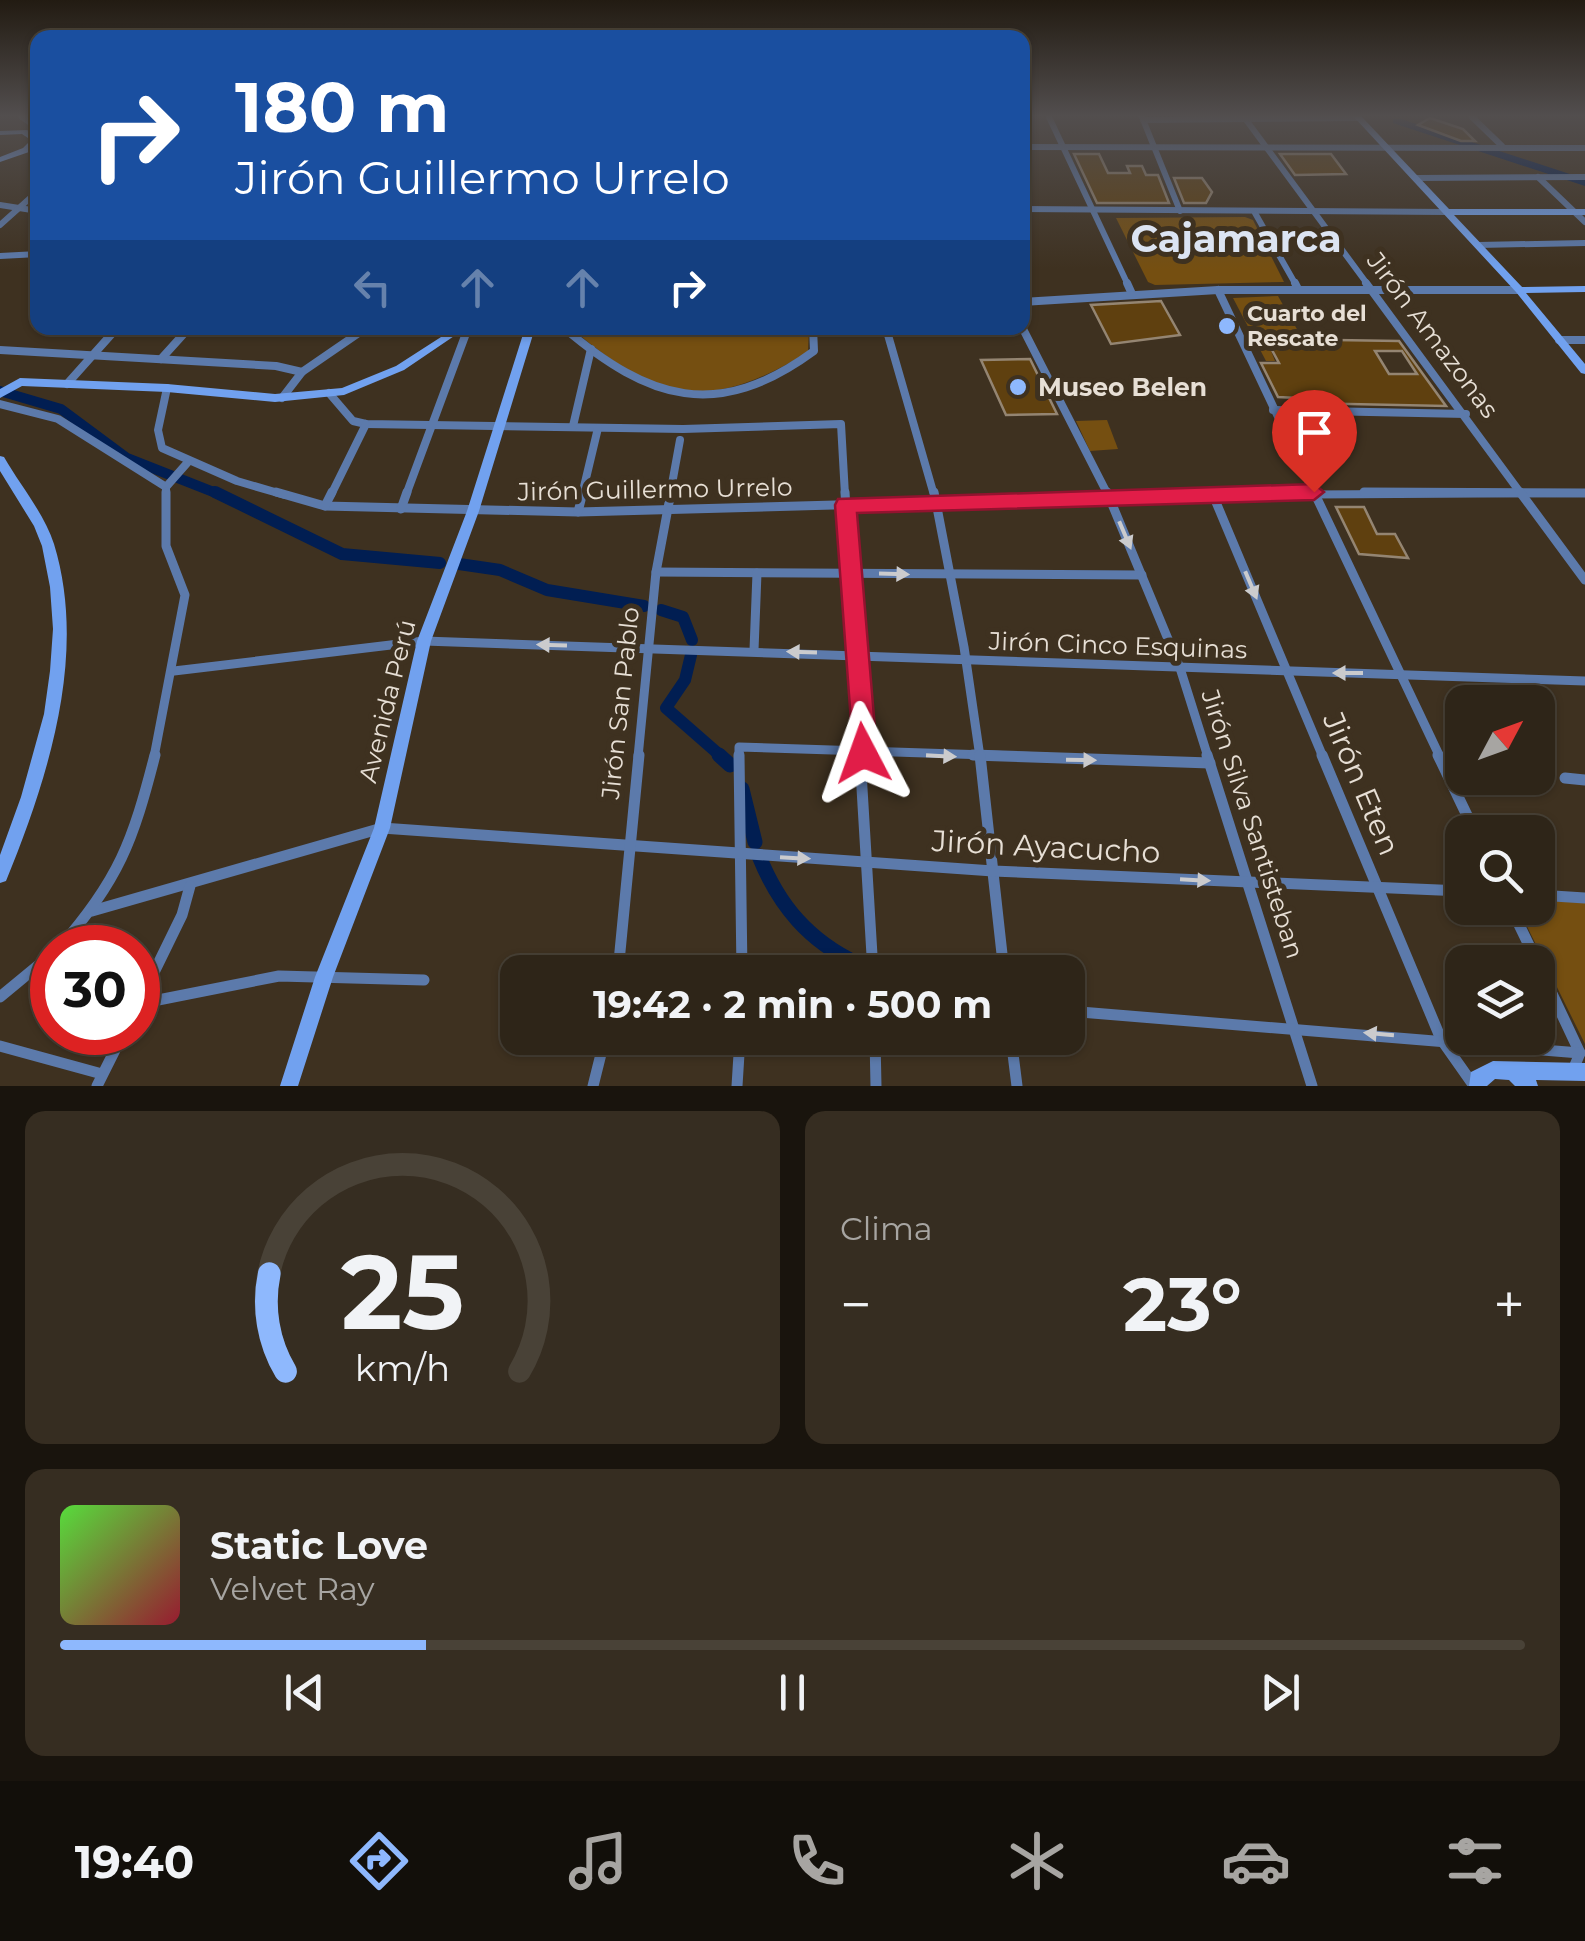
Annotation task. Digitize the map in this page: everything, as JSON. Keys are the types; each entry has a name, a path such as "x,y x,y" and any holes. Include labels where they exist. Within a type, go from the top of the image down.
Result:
{"street":[{"path":"1073,168 1132,294"},
{"path":"1161,168 1180,211"},
{"name":"Jirón Amazonas","path":"1282,168 1579,564 1585,580"},
{"path":"1406,168 1518,290 1585,371"},
{"path":"1538,177 1580,212 1585,222"},
{"path":"1416,178 1585,177"},
{"path":"0,226 30,199"},
{"path":"0,205 30,210"},
{"path":"1030,209 1580,212"},
{"path":"1255,213 1298,289"},
{"path":"1478,245 1585,243"},
{"path":"0,256 30,254"},
{"path":"1218,290 1467,815"},
{"path":"1030,301 1218,290 1585,290"},
{"path":"67,384 112,335"},
{"path":"161,359 182,335"},
{"path":"282,398 300,376 356,335"},
{"path":"2,391 20,382 282,398 315,394 370,384 452,335"},
{"path":"401,509 434,426 462,335"},
{"name":"Avenida Perú","path":"289,1086 324,976 382,828 424,641 473,511 528,335"},
{"path":"573,335 640,383 700,392 742,392 798,364 814,351 813,335"},
{"path":"888,335 936,504 969,659 984,758 1002,955"},
{"name":"Jirón Silva Santisteban","path":"1026,335 1111,500 1180,668 1312,1086"},
{"path":"1559,340 1585,340"},
{"path":"0,350 161,359 300,376 315,394"},
{"path":"573,426 592,350"},
{"path":"79,925 92,911 132,842 174,671 185,595 166,546 167,485 186,464 162,448 158,440 167,388"},
{"path":"329,392 352,421 366,424 598,428 840,424 870,862 873,955"},
{"path":"0,404 58,419 167,485"},
{"path":"1273,410 1466,414"},
{"path":"325,506 366,424"},
{"path":"578,512 598,428"},
{"name":"Jirón San Pablo","path":"619,955 656,572 680,440"},
{"path":"0,460 48,542 56,584 58,652 47,734 0,875"},
{"name":"Jirón Guillermo Urrelo","path":"186,464 325,506 473,511 668,511 1314,492 1585,493"},
{"name":"Jirón Eten","path":"1213,496 1441,1039 1476,1086"},
{"path":"656,572 1142,575"},
{"path":"754,650 757,573"},
{"name":"Jirón Cinco Esquinas","path":"174,671 424,641 1585,680"},
{"path":"742,955 739,747 984,758 1210,762"},
{"path":"1565,778 1585,780"},
{"path":"92,911 382,828"},
{"name":"Jirón Ayacucho","path":"382,828 993,871 1445,890"},
{"path":"160,960 182,915 190,886"},
{"path":"1555,895 1585,898"},
{"path":"0,997 30,972"},
{"path":"160,999 279,976 424,980"},
{"path":"1085,1012 1445,1040"},
{"path":"1555,1016 1574,1071"},
{"path":"0,1046 100,1080 112,1055"},
{"path":"593,1086 601,1055"},
{"path":"737,1086 739,1055"},
{"path":"875,1055 876,1086"},
{"path":"1013,1055 1018,1086"},
{"path":"1493,1055 1529,1086"},
{"path":"1511,1055 1574,1071"},
{"path":"1476,1086 1478,1079 1494,1070 1574,1071"}],"shaded area":[{"path":"1116,218 1253,220 1284,282 1155,285 1148,282"},
{"path":"1278,296 1302,338 1266,338 1275,361 1266,361 1233,298"},
{"path":"580,335 809,335 808,352 773,372 712,391 685,391 658,384 602,353"},
{"path":"1107,420 1118,449 1090,451 1076,421"},
{"path":"1555,900 1585,902 1585,1044 1555,983 1555,945 1536,945 1526,925 1555,925"}],"building":[{"path":"1080,168 1130,173 1128,168 1143,168 1146,175 1158,175 1169,203 1097,203"},
{"path":"1290,168 1341,168 1346,174 1295,175"},
{"path":"1174,178 1202,178 1212,192 1206,203 1184,203"},
{"path":"1161,301 1180,335 1111,344 1091,305"},
{"path":"1266,339 1399,341 1446,406 1300,403 1297,398 1278,397 1261,363 1279,363","holes":["1375,351 1402,351 1417,374 1389,374"]},
{"name":"Museo Belen","path":"1030,359 1057,414 1006,415 981,360"},
{"path":"1336,507 1364,507 1377,534 1395,534 1408,558 1359,554"}],"waterway":[{"path":"1539,168 1585,183"},
{"path":"0,391 61,409 127,458 221,495"},
{"path":"215,492 342,554 440,563"},
{"path":"459,564 500,570 547,590 644,606"},
{"path":"661,610 683,617 692,640"},
{"path":"691,655 685,680 666,708 722,757"},
{"path":"719,755 730,765"},
{"path":"742,789 755,842"},
{"path":"759,856 786,906 810,933 840,955"}],"place":[{"name":"Cuarto del Rescate","path":"1227,326"},
{"name":"Museo Belen","path":"1018,387"}],"district":[{"name":"Cajamarca","path":"1236,239"}],"route":[{"path":"863,753 846,505 1314,492"}]}
